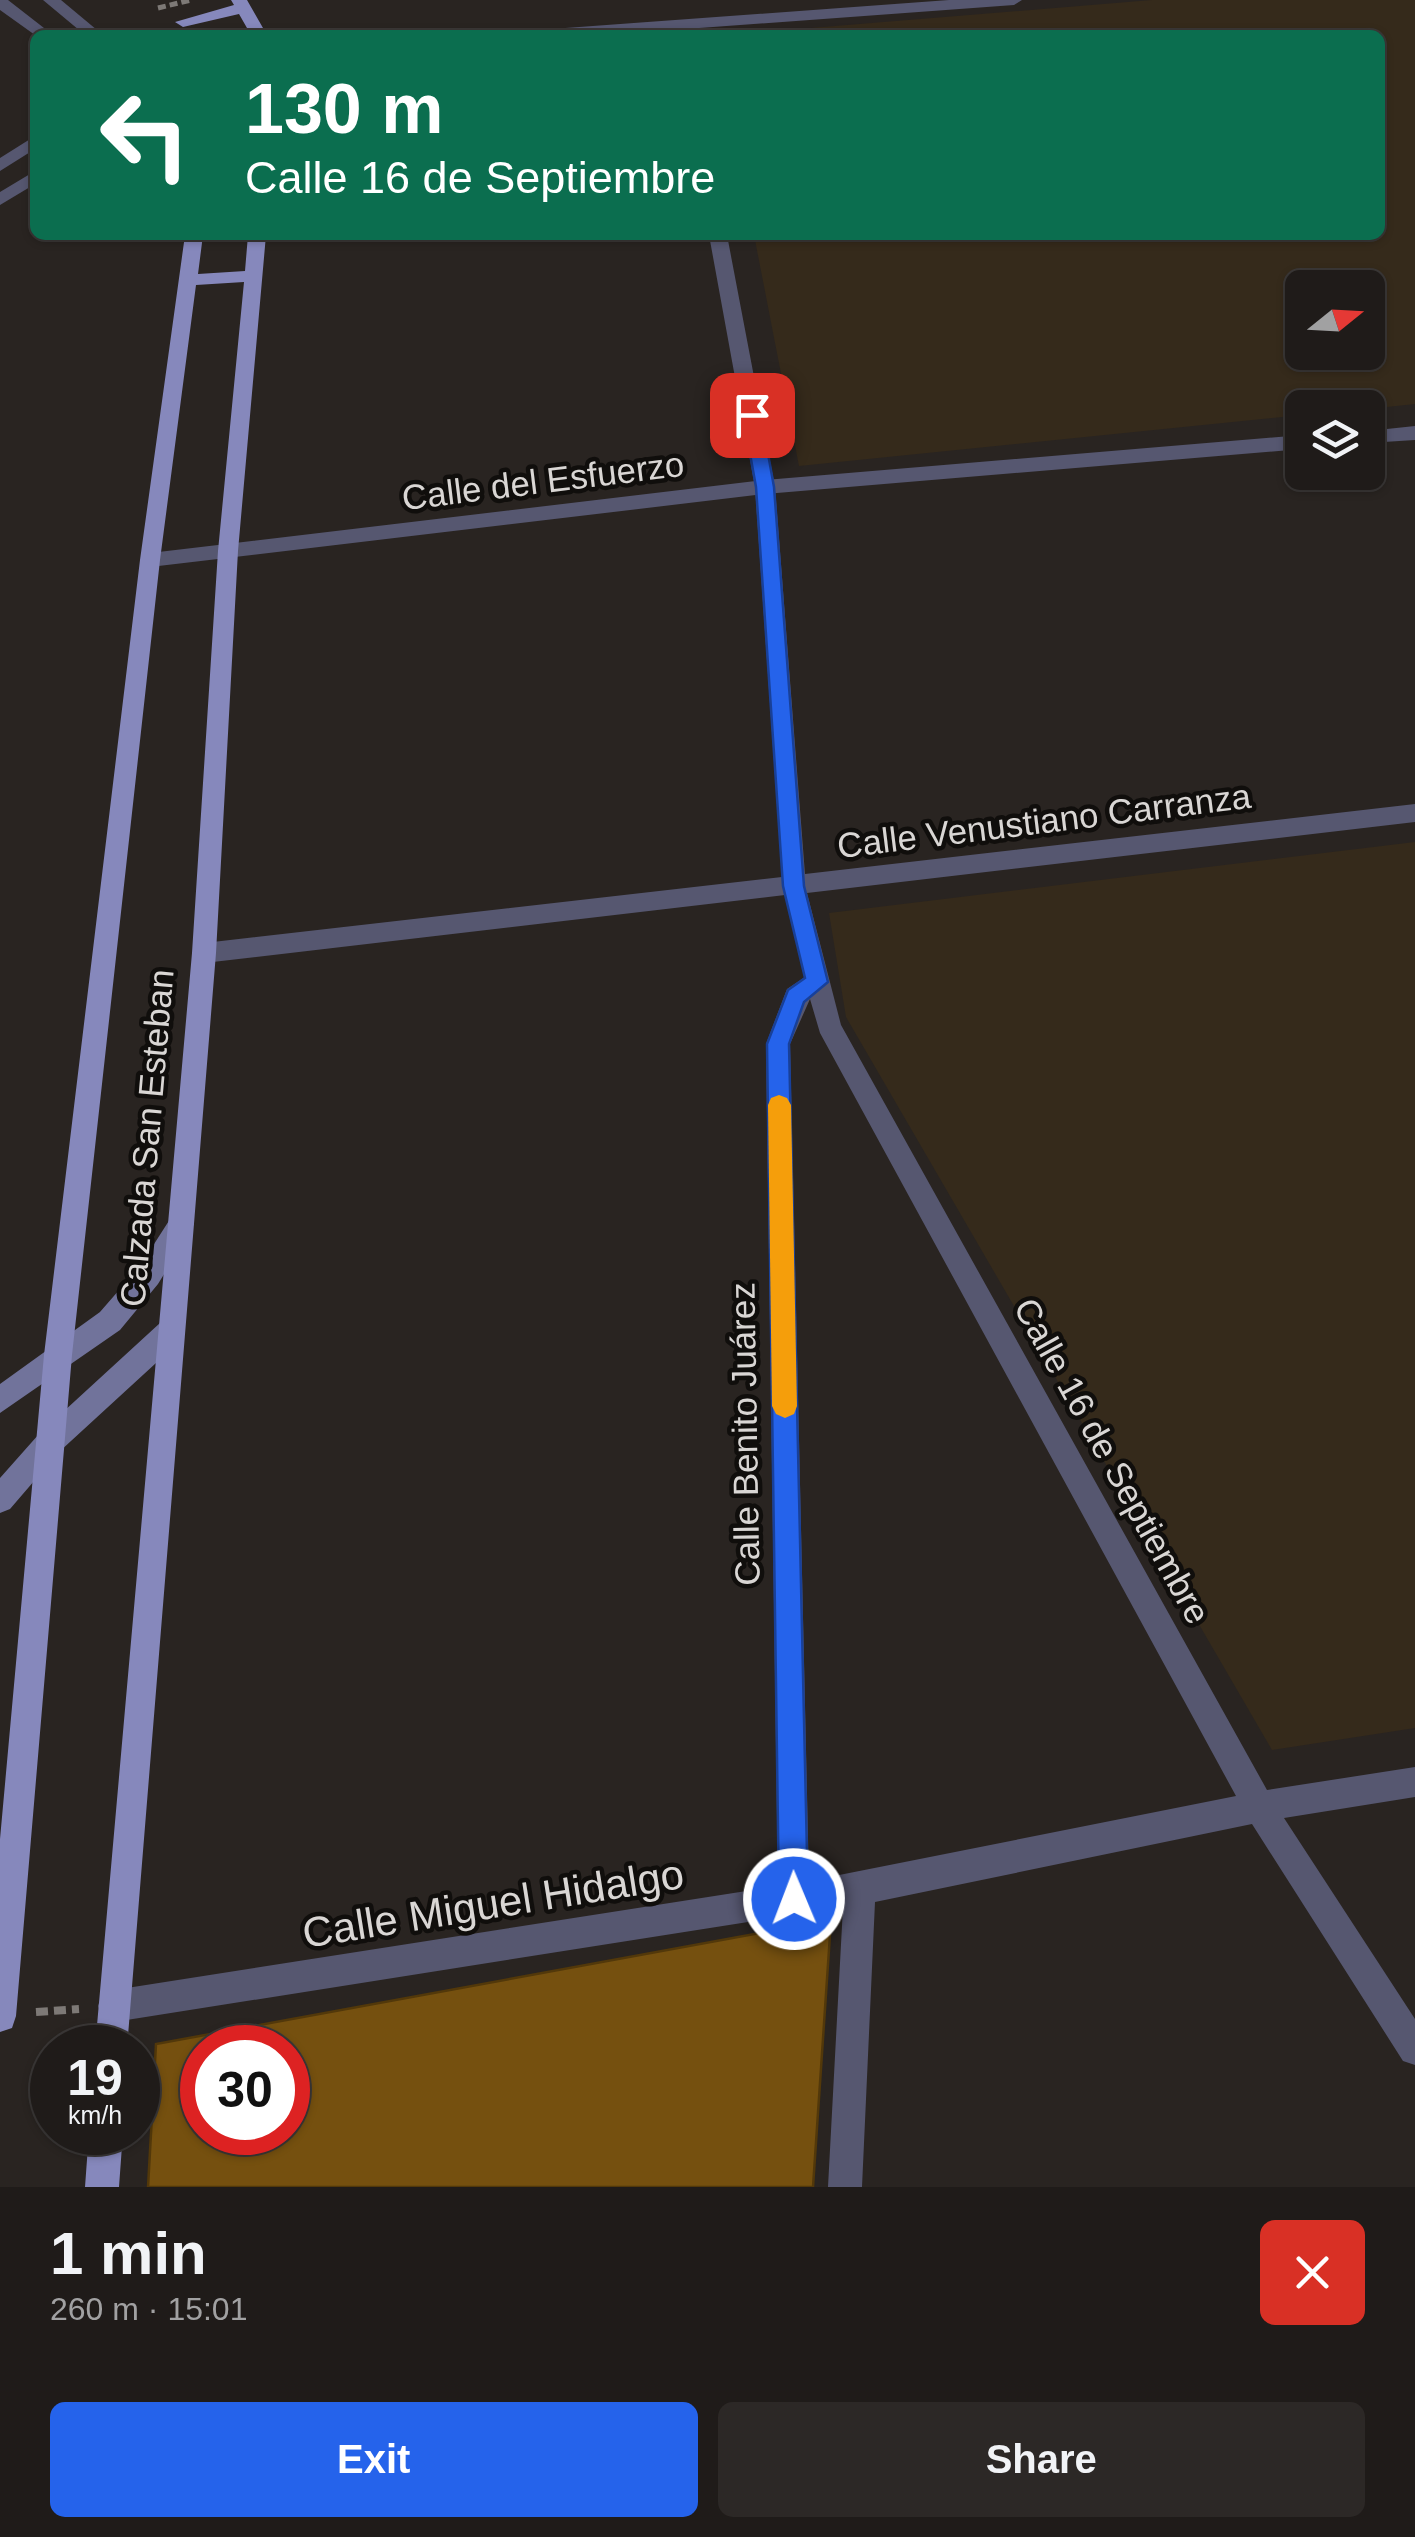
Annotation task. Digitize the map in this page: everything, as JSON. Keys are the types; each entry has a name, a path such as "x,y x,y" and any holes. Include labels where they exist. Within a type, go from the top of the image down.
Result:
{"main road":[{"path":"185,17 241,4 257,30"},
{"name":"Calzada San Esteban","path":"0,2016 58,1355 150,560 193,240"},
{"name":"Calzada San Esteban","path":"113,2025 204,953 228,551 257,240"},
{"path":"187,280 253,276"},
{"path":"0,1400 110,1321 149,1275 180,1224"},
{"path":"0,1499 49,1444 170,1332"},
{"path":"102,2187 104,2155"}],"street":[{"path":"51,0 89,30"},
{"path":"596,30 1014,0"},
{"path":"0,2 38,30"},
{"path":"0,166 30,145"},
{"path":"0,200 30,179"},
{"name":"Calle 16 de Septiembre","path":"719,240 765,487 794,886 829,1026 1259,1807 1415,2049"},
{"path":"1385,436 1415,433"},
{"name":"Calle del Esfuerzo","path":"150,560 765,487 1285,443"},
{"name":"Calle Venustiano Carranza","path":"204,953 1415,813"},
{"name":"Calle Benito Juárez","path":"794,1899 778,1044 796,996 817,982"},
{"name":"Calle Miguel Hidalgo","path":"114,2006 860,1889 1259,1807 1415,1782"},
{"path":"845,2187 860,1889"}],"path":[{"path":"158,8 185,17"},
{"path":"0,2016 114,2006"}],"shaded area":[{"path":"1152,0 1415,0 1415,404 1385,407 1385,390 1285,390 1285,417 799,466 755,240 1385,240 1385,30 788,30"},
{"path":"1415,842 1415,1728 1272,1750 846,1017 829,913"}],"building":[{"path":"831,1920 813,2187 148,2187 150,2155 160,2155 160,2043 180,2040 180,2155 310,2155 310,2025 259,2025"}],"slow traffic":[{"path":"779,1105 785,1406"}],"route":[{"path":"752,415 765,487 794,886 817,982 796,996 778,1044 794,1899"}]}
